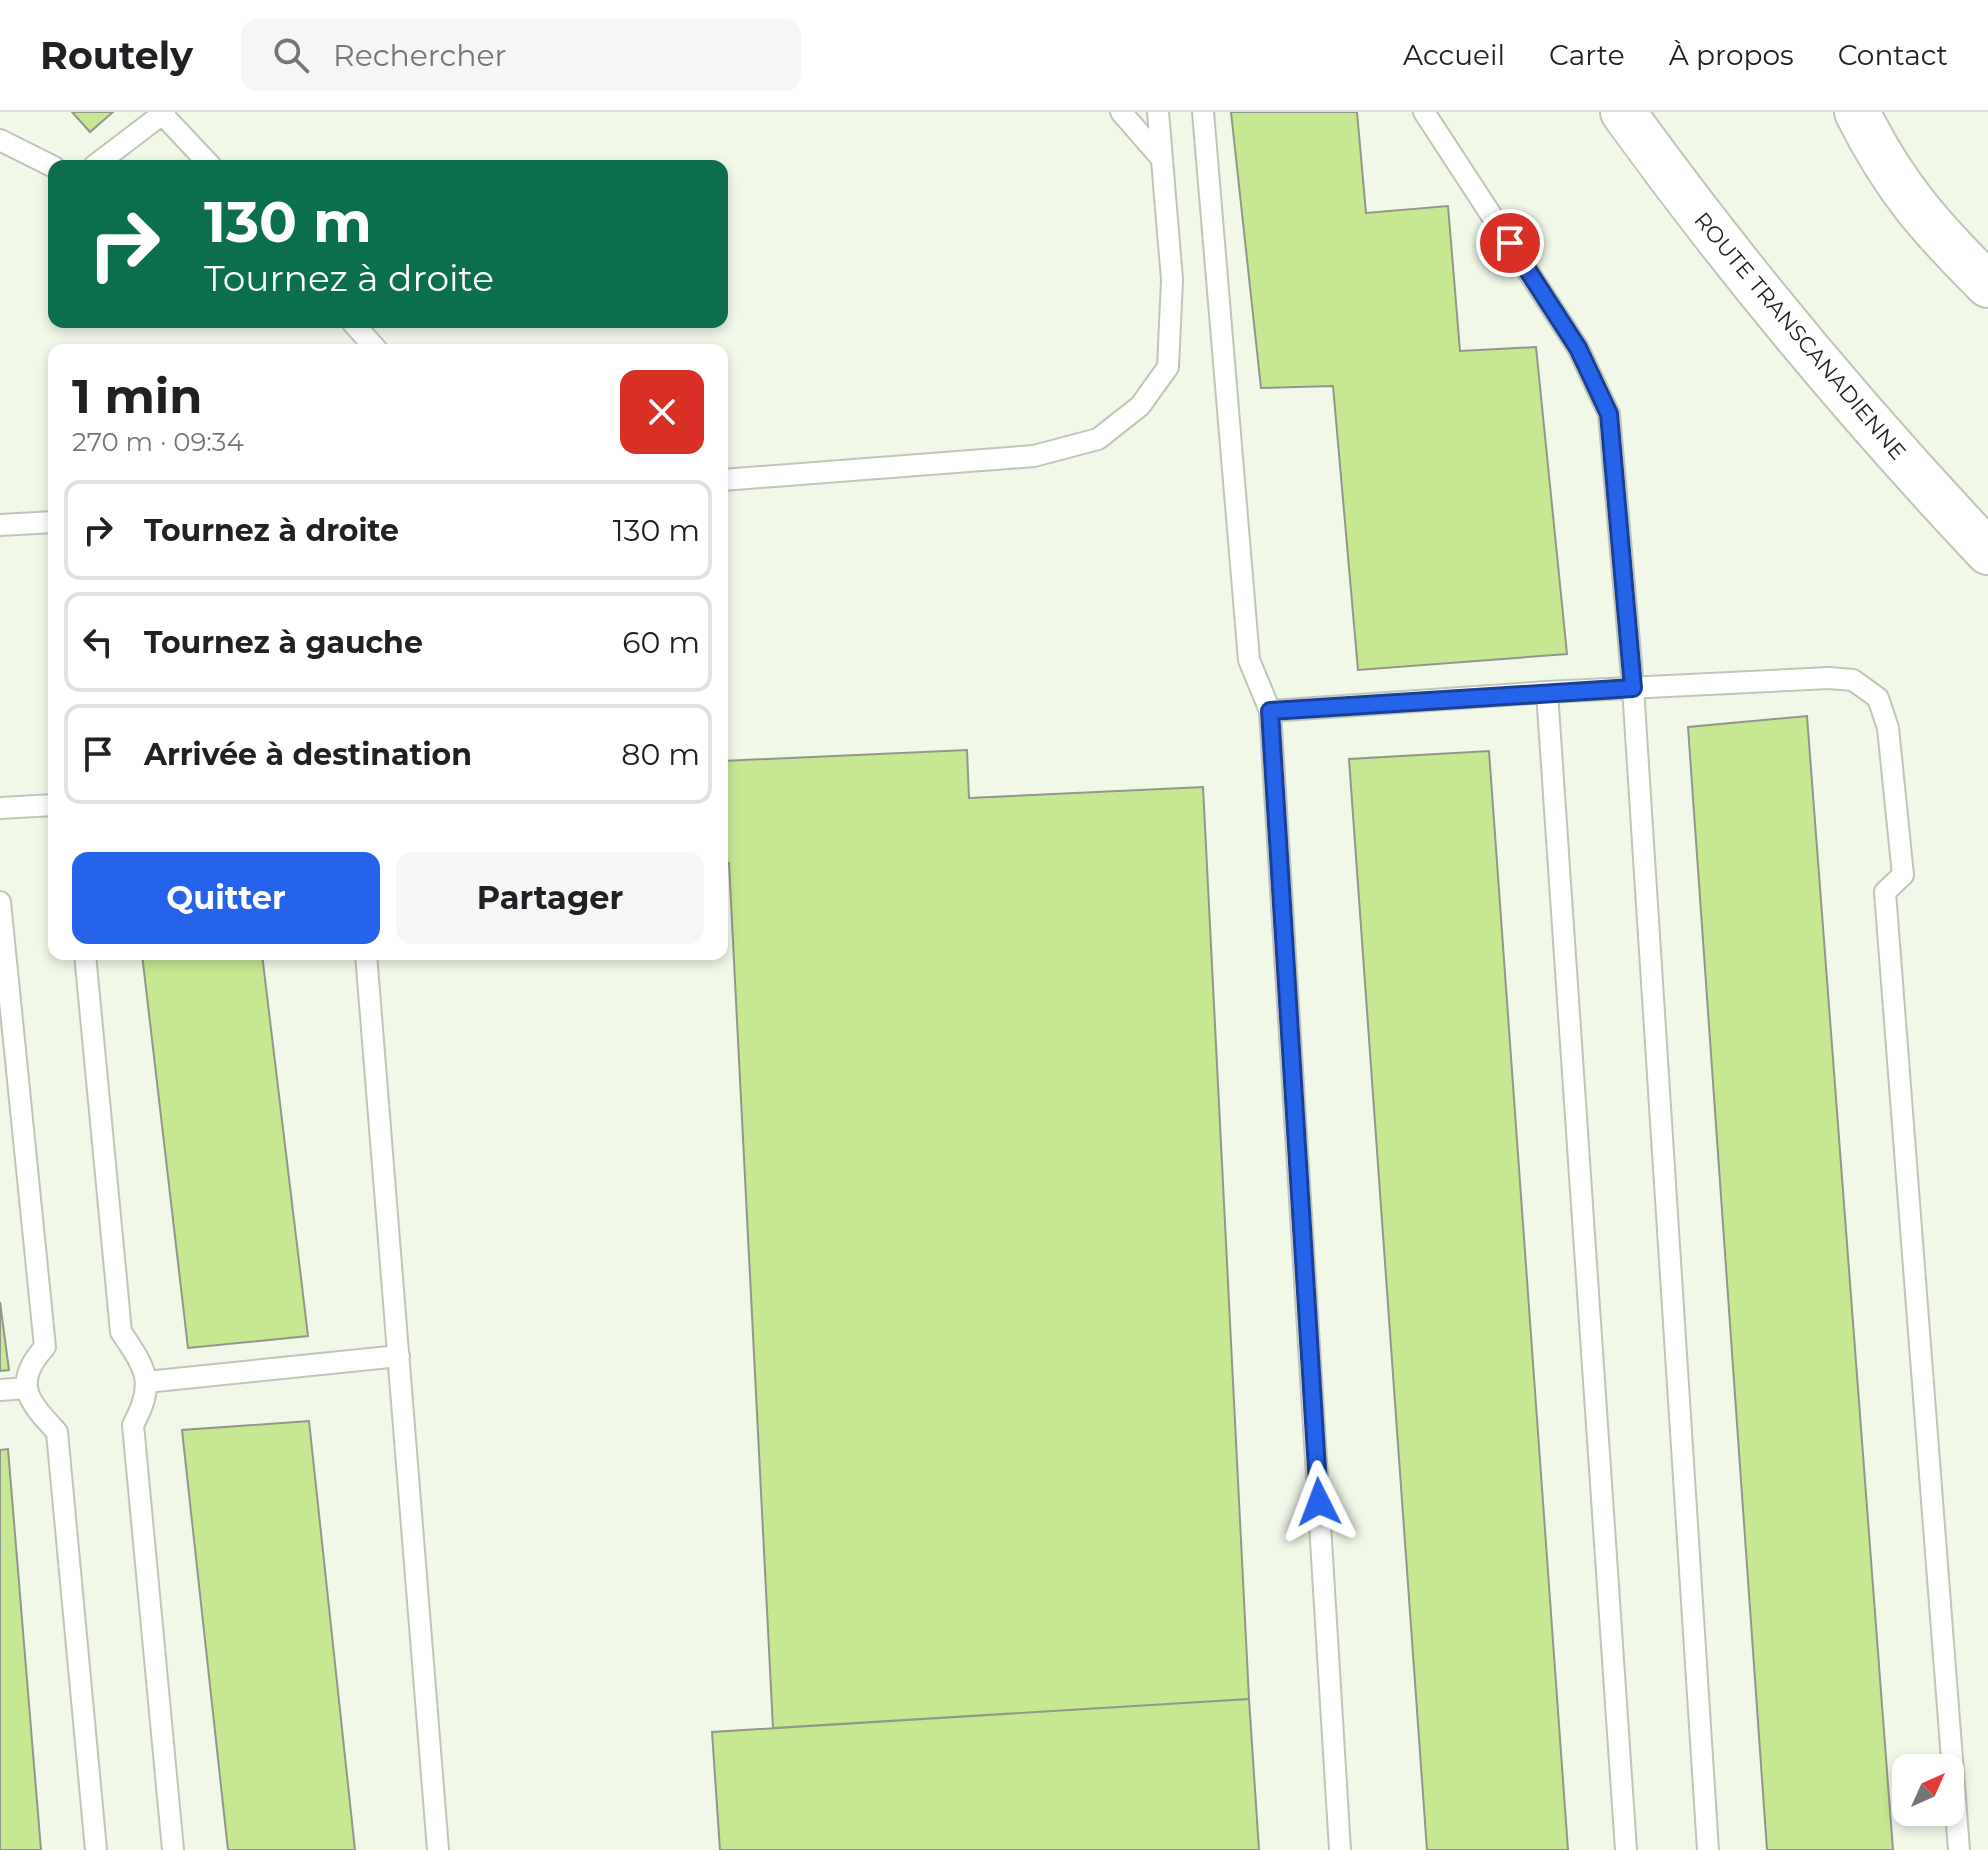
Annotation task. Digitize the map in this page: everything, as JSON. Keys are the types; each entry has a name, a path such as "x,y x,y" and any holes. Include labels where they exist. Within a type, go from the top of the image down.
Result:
{"main road":[{"name":"ROUTE TRANSCANADIENNE","path":"1623,112 1776,314 1988,552"},
{"path":"1857,112 1878,153 1920,215 1988,285"}],"lane":[{"path":"1121,112 1161,158"},
{"path":"728,480 1034,456 1098,439 1140,406 1168,367 1172,280 1158,112"},
{"path":"1203,112 1249,660 1270,711 1340,1850"},
{"path":"1424,112 1578,348 1609,414 1633,688 1708,1850"},
{"path":"102,160 164,113 206,160"},
{"path":"0,140 48,164"},
{"path":"357,328 372,344"},
{"path":"0,525 48,522"},
{"path":"1270,711 1547,692 1829,678 1853,680 1878,698 1888,728 1903,875 1885,892 1959,1850"},
{"path":"1547,692 1626,1850"},
{"path":"0,808 48,805"},
{"path":"0,902 45,1347 30,1363 25,1379 30,1398 57,1432 96,1850"},
{"path":"86,960 121,1332 139,1359 146,1382 145,1403 133,1425 173,1850"},
{"path":"366,960 438,1850"},
{"path":"146,1382 399,1356"},
{"path":"0,1390 27,1388"}],"building":[{"path":"72,112 113,112 90,132"},
{"path":"1231,112 1357,112 1366,213 1448,206 1460,351 1536,347 1567,654 1358,670 1333,386 1261,388"},
{"path":"1807,716 1893,1850 1767,1850 1688,727"},
{"path":"967,750 969,798 1203,787 1249,1699 773,1728 728,863 728,761"},
{"path":"1489,751 1568,1850 1427,1850 1349,759"},
{"path":"143,960 263,960 308,1336 188,1348"},
{"path":"0,1302 9,1370 0,1371"},
{"path":"309,1421 355,1850 228,1850 182,1430"},
{"path":"8,1449 41,1850 0,1850 0,1450"},
{"path":"1249,1699 1259,1850 720,1850 712,1732"}],"route":[{"path":"1319,1502 1270,711 1633,688 1609,414 1578,348 1510,243"}]}
